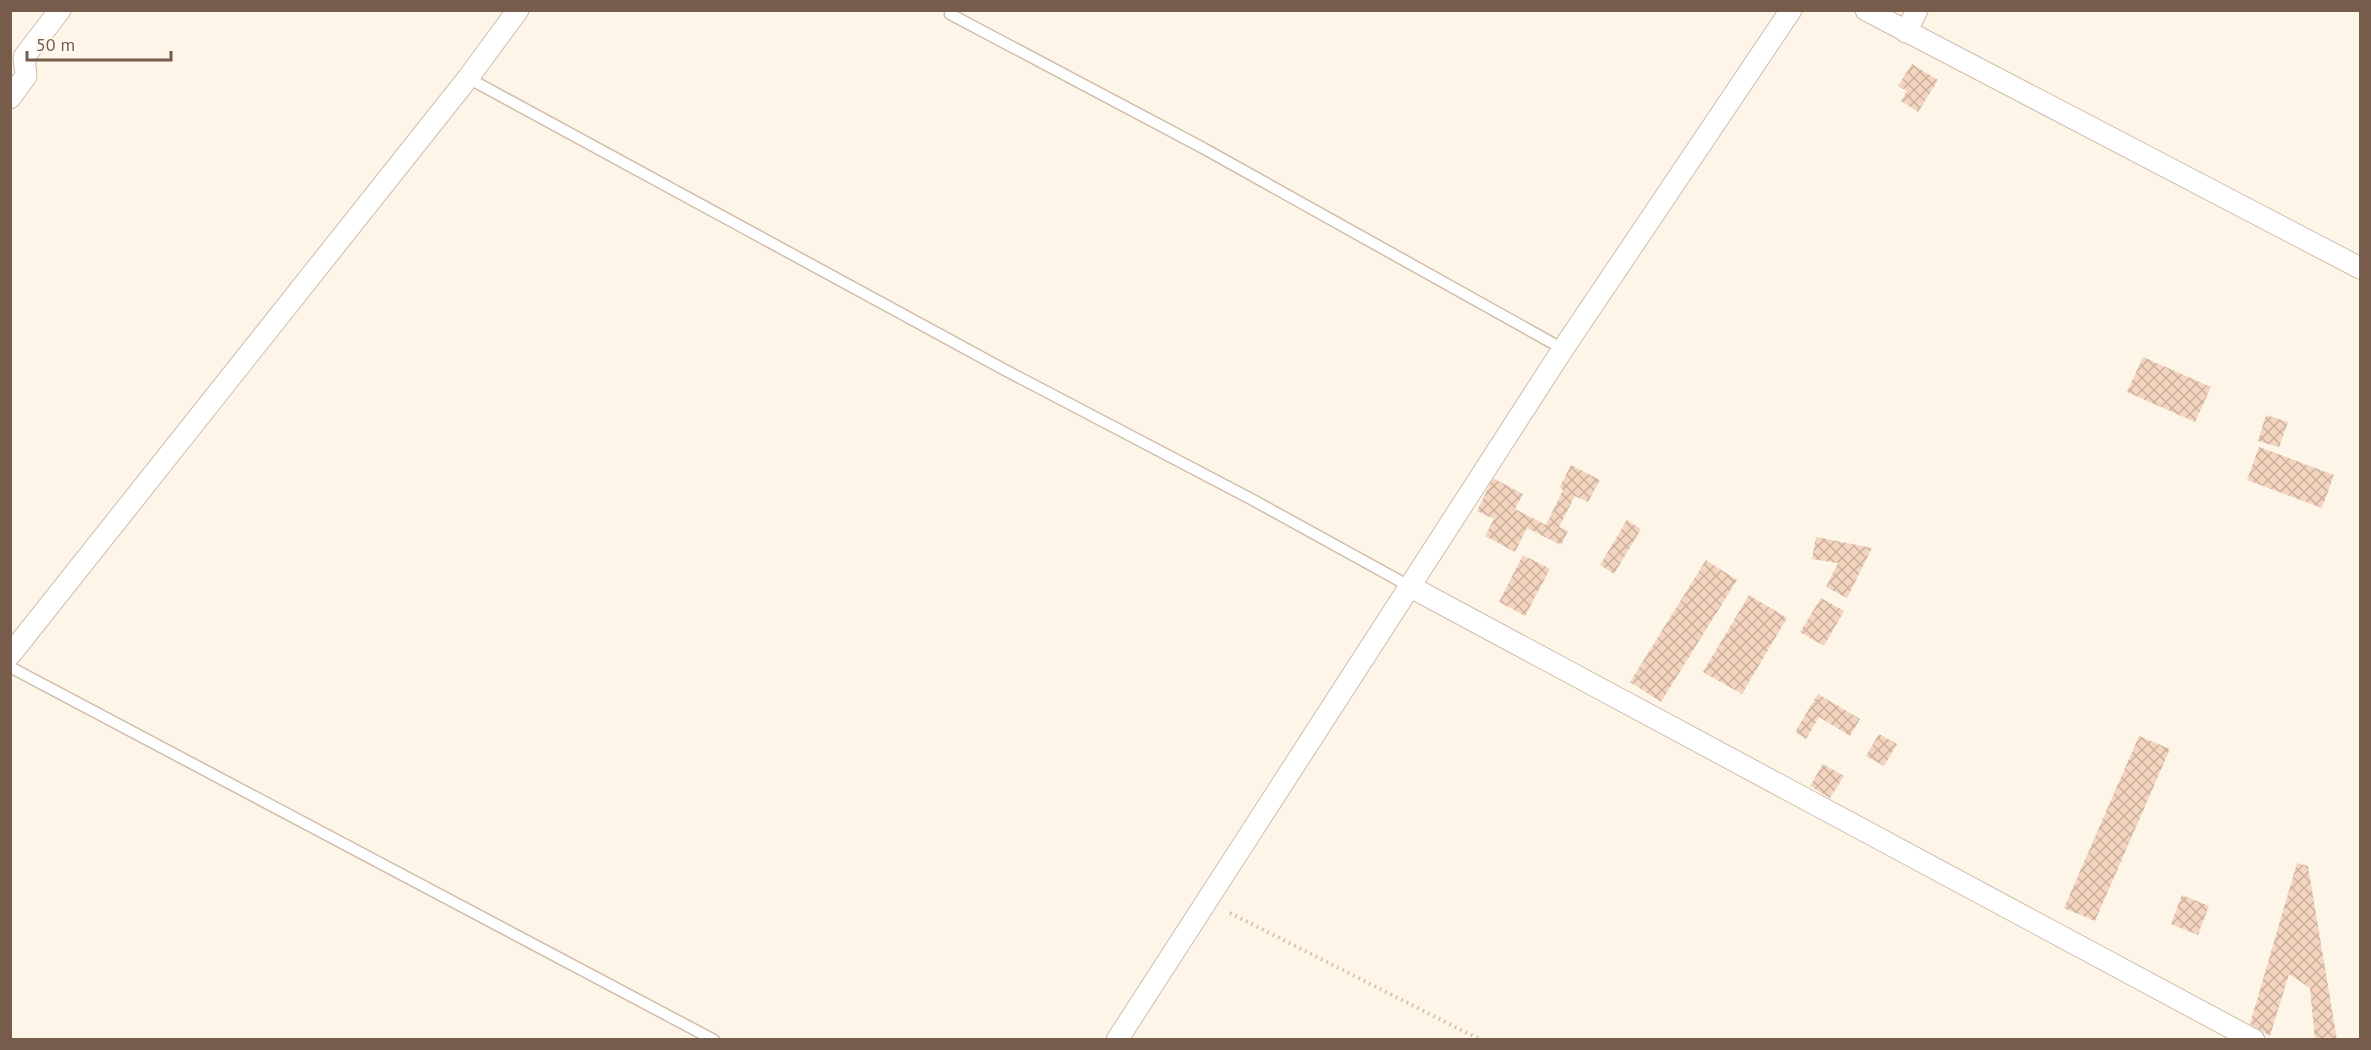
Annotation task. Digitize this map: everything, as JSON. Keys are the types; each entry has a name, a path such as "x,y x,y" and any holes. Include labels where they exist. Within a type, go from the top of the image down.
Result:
{"street":[{"path":"10,98 26,76 24,57 60,10"},
{"path":"10,655 468,78 518,10"},
{"path":"1117,1040 1563,349 1791,10"},
{"path":"1866,10 2361,268"},
{"path":"1906,32 1917,10"},
{"path":"1409,586 2254,1040"}],"lane":[{"path":"950,14 1203,148 1563,349"},
{"path":"468,78 1005,370 1253,500 1409,586"},
{"path":"10,668 714,1040"}],"path":[{"path":"1230,913 1481,1040"}],"building":[{"path":"1912,64 1938,80 1918,112 1901,101 1907,91 1898,86"},
{"path":"2143,357 2211,387 2195,422 2127,392"},
{"path":"2266,415 2288,422 2279,447 2258,441"},
{"path":"2259,447 2334,475 2322,508 2247,480"},
{"path":"1571,465 1600,480 1588,502 1575,496 1559,527 1568,531 1561,545 1527,528 1515,552 1485,536 1494,519 1477,511 1493,478 1523,494 1515,509 1546,525 1563,490 1560,487"},
{"path":"1627,520 1641,529 1614,574 1600,565"},
{"path":"1816,537 1872,548 1847,598 1826,587 1838,563 1812,559"},
{"path":"1523,555 1550,569 1525,616 1499,602"},
{"path":"1706,560 1737,580 1661,702 1630,682"},
{"path":"1749,595 1787,618 1742,694 1703,672"},
{"path":"1821,598 1844,611 1824,646 1800,632"},
{"path":"1818,694 1860,719 1850,736 1819,717 1806,739 1795,732"},
{"path":"1879,734 1897,744 1884,766 1866,756"},
{"path":"2139,736 2170,749 2095,921 2064,908"},
{"path":"1823,764 1844,776 1830,798 1810,786"},
{"path":"2297,863 2308,866 2337,1040 2315,1040 2310,988 2289,974 2270,1036 2250,1024"},
{"path":"2182,895 2209,906 2198,935 2171,924"}]}
